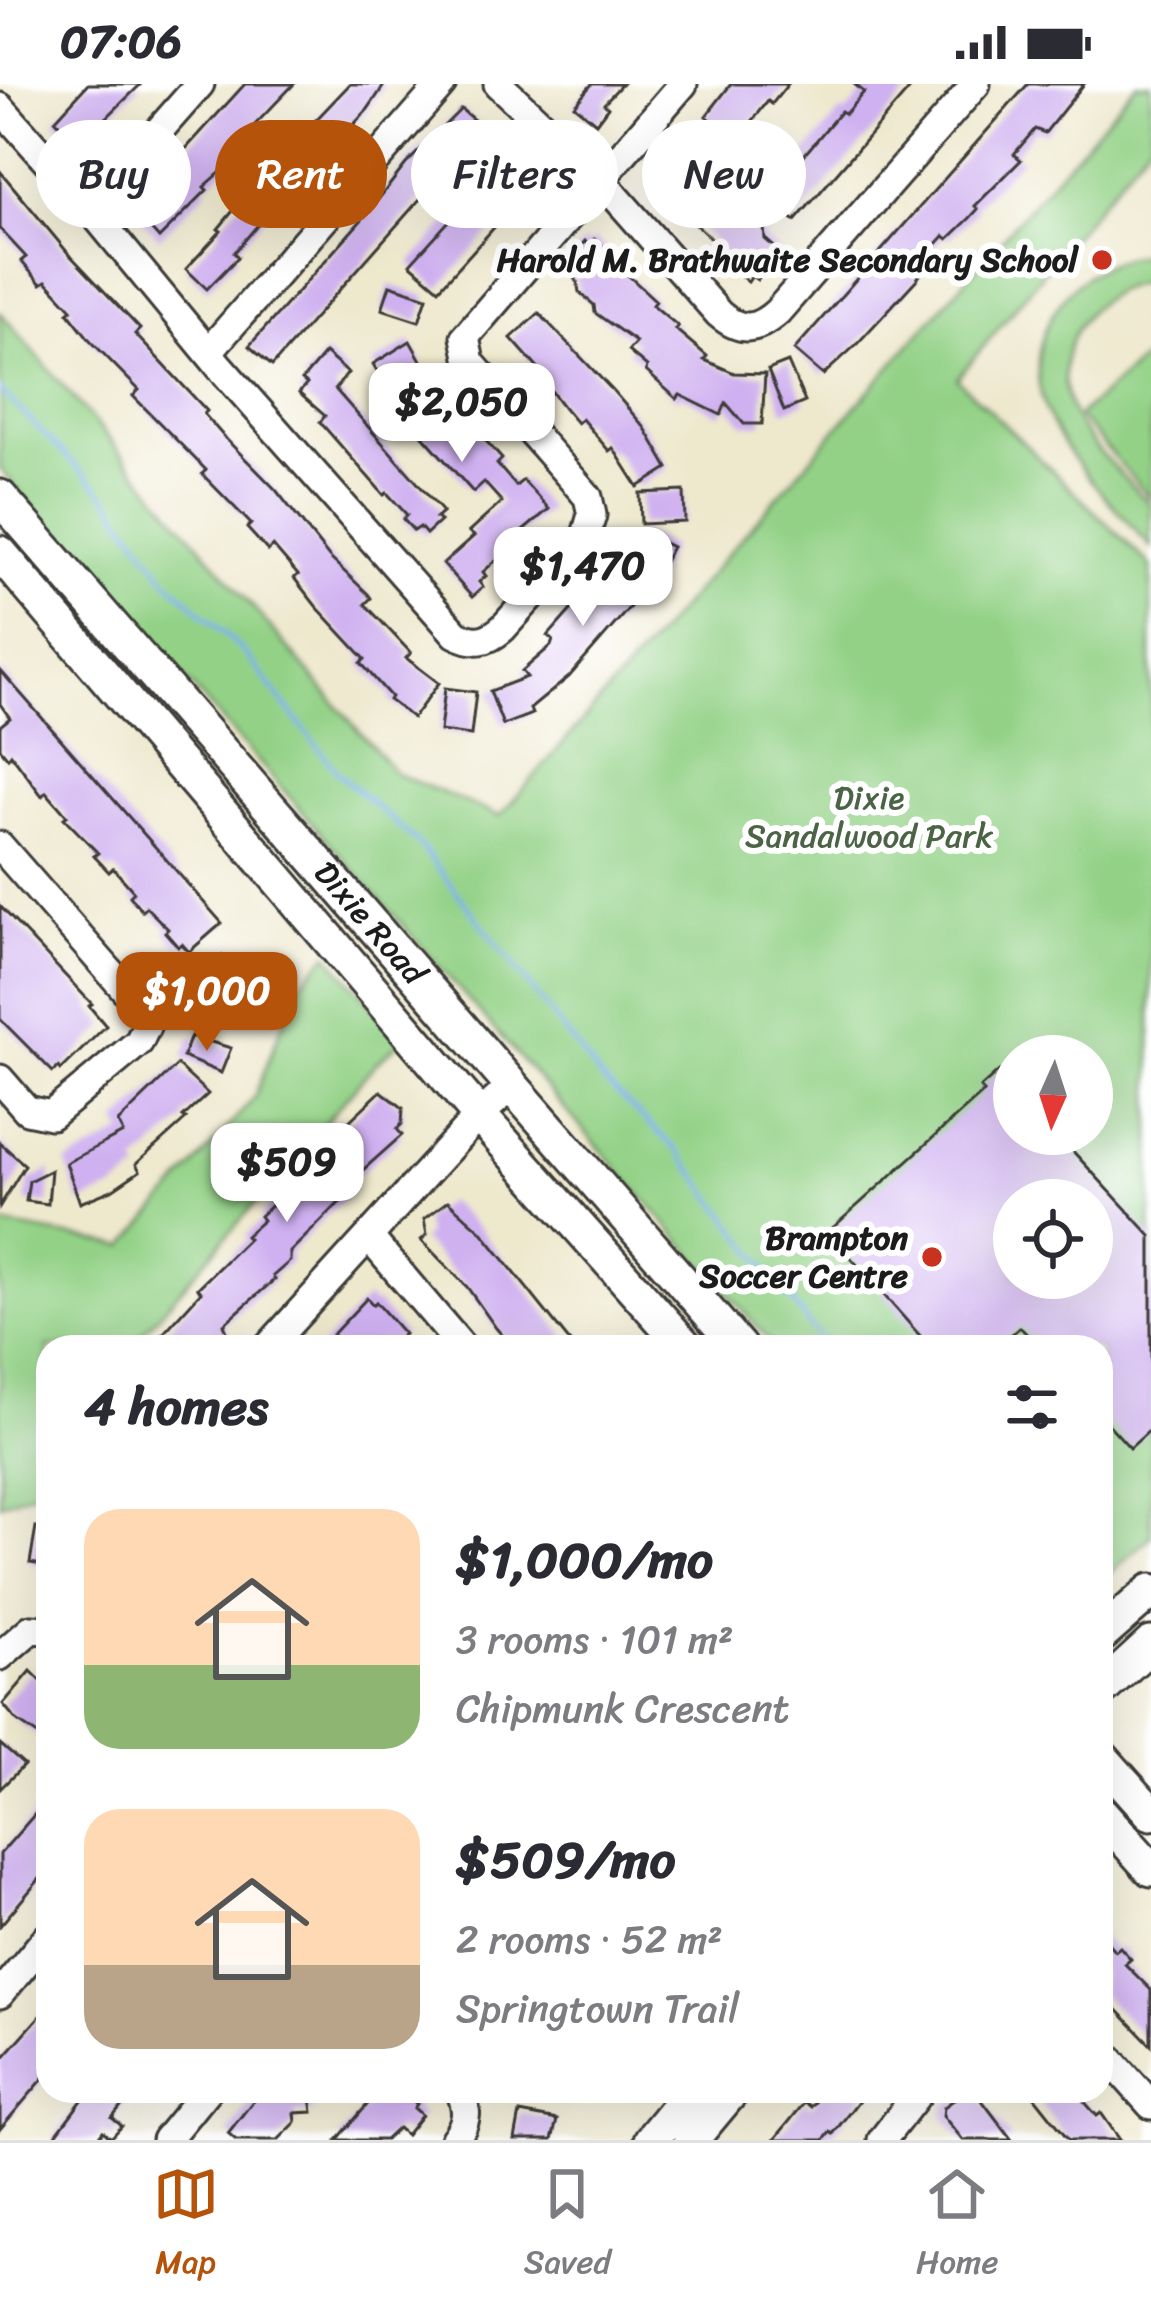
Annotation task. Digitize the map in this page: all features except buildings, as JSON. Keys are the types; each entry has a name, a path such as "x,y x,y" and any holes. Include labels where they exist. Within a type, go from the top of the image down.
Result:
{"main road":[{"name":"Dixie Road","path":"0,497 728,1335"},
{"name":"Dixie Road","path":"0,553 479,1115 675,1335"},
{"path":"1113,1624 1151,1591"},
{"path":"1113,1679 1151,1644"},
{"path":"1113,1770 1151,1813"},
{"path":"1113,1826 1151,1869"},
{"path":"651,2140 681,2103"},
{"path":"691,2140 722,2103"}],"street":[{"path":"168,120 200,84"},
{"path":"208,351 442,84"},
{"path":"498,84 537,120"},
{"path":"618,158 683,84"},
{"path":"618,199 719,314 735,326 758,327 777,312 976,84"},
{"path":"0,107 36,148"},
{"path":"106,228 456,634 467,640 485,640 503,628 586,536 592,506 588,497 470,362 465,337 558,228"},
{"path":"0,846 144,1011 147,1025 140,1042 51,1115 27,1110 0,1079"},
{"path":"279,1335 479,1115 510,1088"},
{"path":"369,1237 452,1335"},
{"path":"0,1656 36,1629"},
{"path":"0,1994 36,1950"},
{"path":"1113,2062 1151,2105"},
{"path":"166,2140 196,2103"},
{"path":"454,2140 464,2128 466,2103"},
{"path":"892,2136 913,2103"}],"green space":[{"name":"Dixie Sandalwood Park","path":"1136,84 1151,84 1151,140 957,379 1151,566 1151,1536 1113,1571 1113,1335 764,1335 0,469 0,312 396,774 500,816"},
{"path":"1151,253 1151,281 1108,296 1078,326 1069,346 1065,389 1078,424 1151,506 1151,547 1060,438 1045,408 1038,376 1041,342 1057,307 1075,285 1123,258"},
{"path":"1151,352 1151,499 1078,416"},
{"path":"328,954 401,1041 376,1063 141,1335 36,1335 36,1490 0,1504 0,1224 125,1246 254,1098 297,987"}],"waterway":[{"path":"0,390 108,498 166,579 243,651 339,774 420,845 603,1081 677,1150 817,1335"}],"place":[{"name":"Harold M. Brathwaite Secondary School","path":"1102,260"},
{"name":"Brampton Soccer Centre","path":"932,1257"}]}
